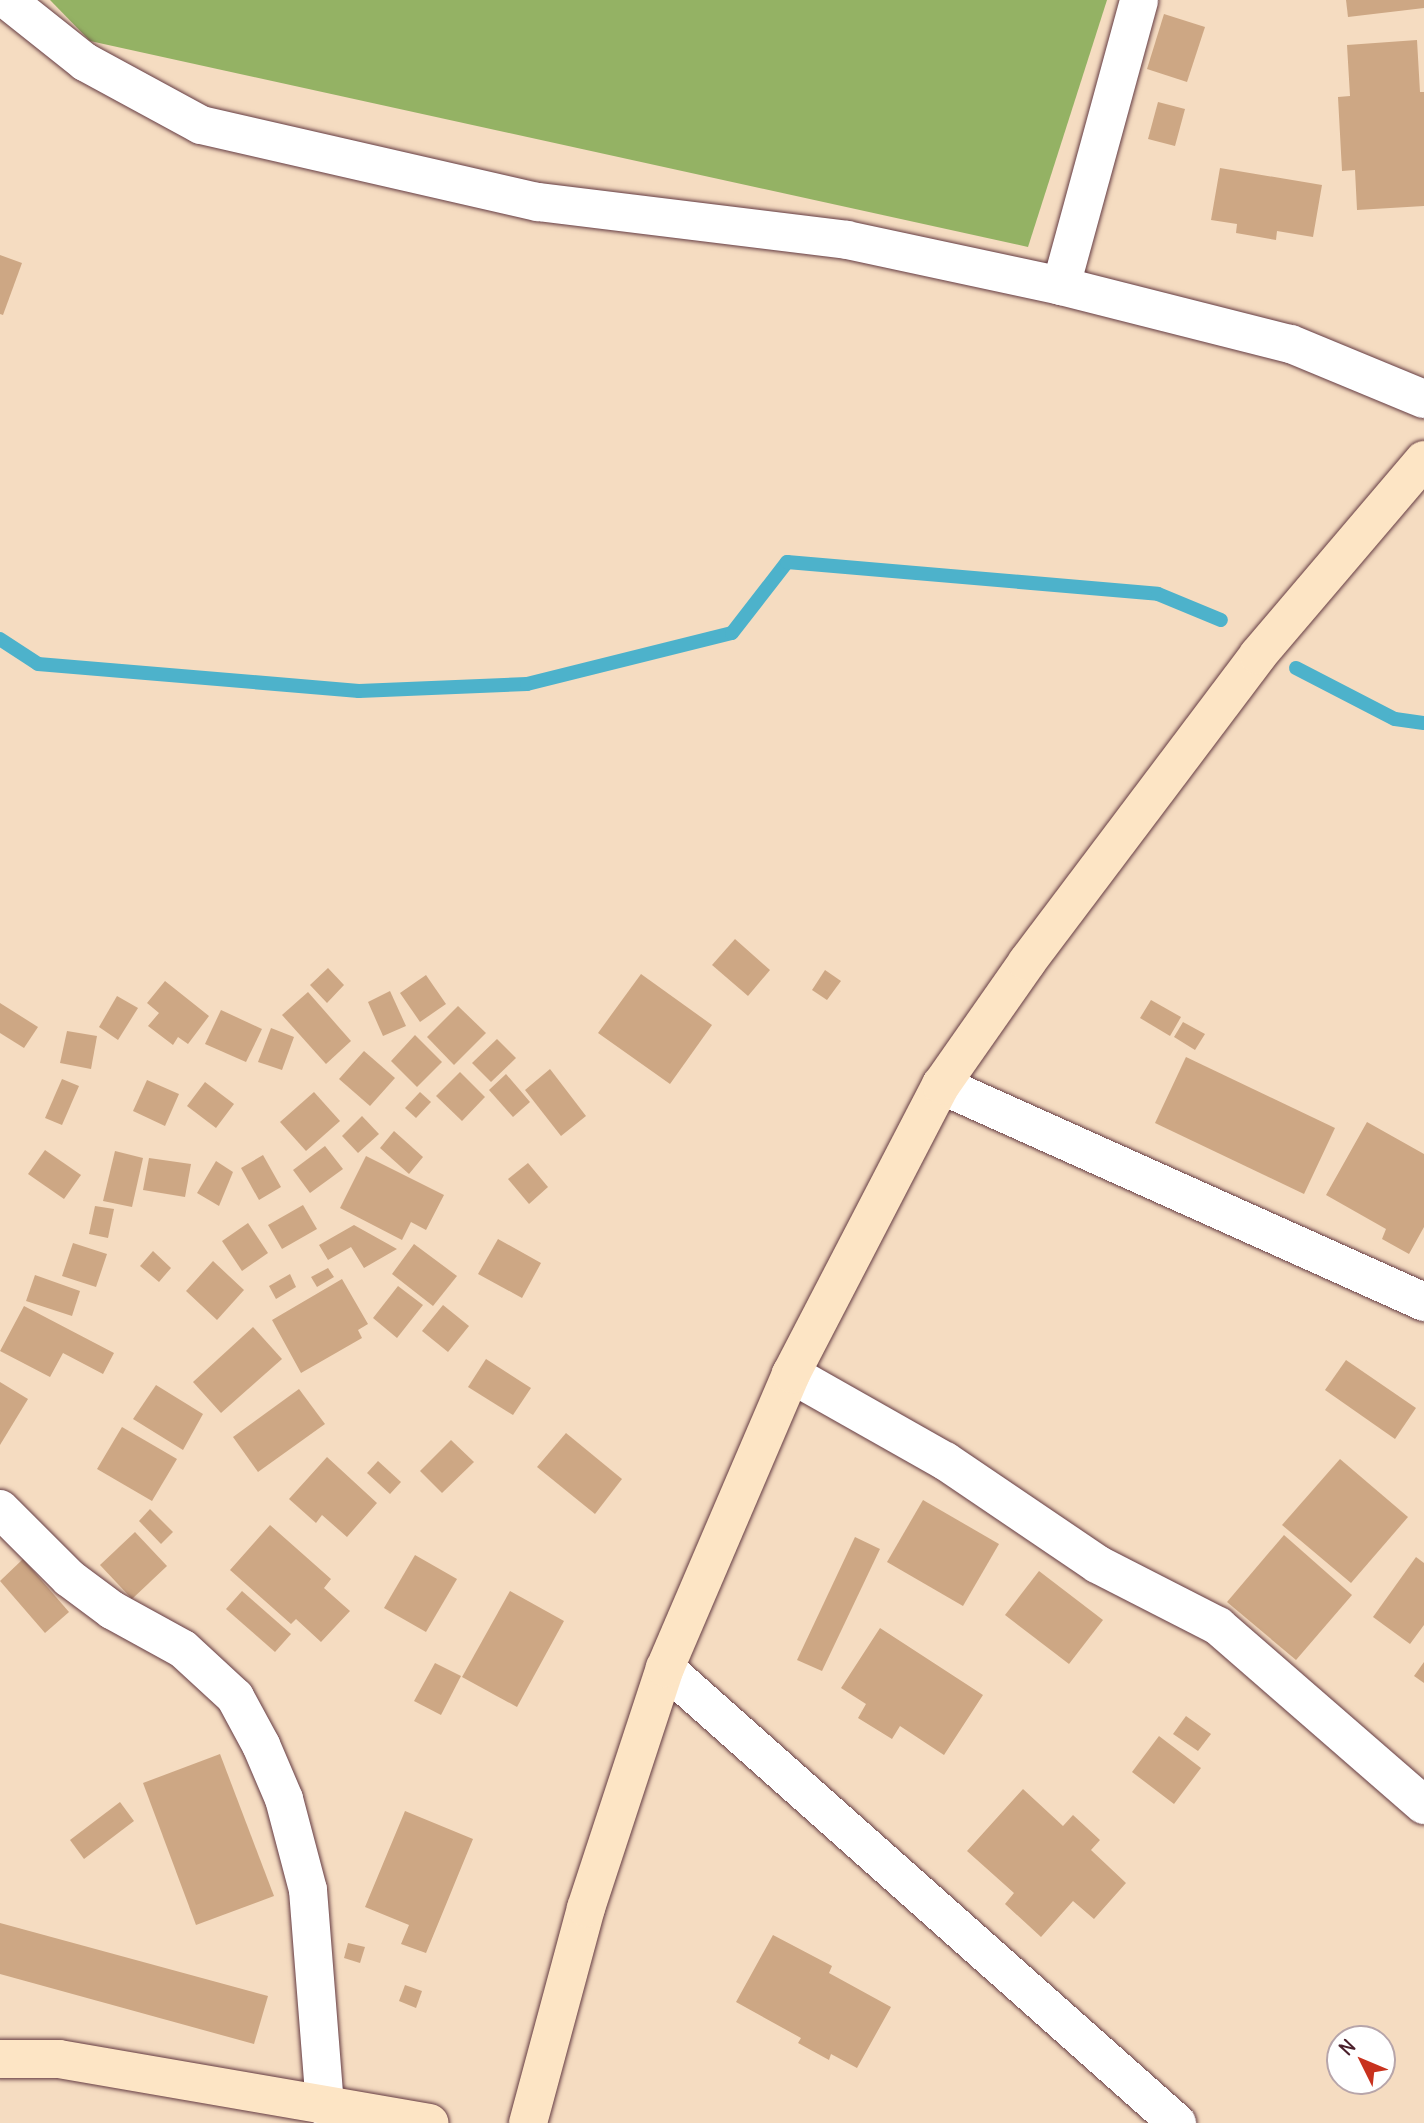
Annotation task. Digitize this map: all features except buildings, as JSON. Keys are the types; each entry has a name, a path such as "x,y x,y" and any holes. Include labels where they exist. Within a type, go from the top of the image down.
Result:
{"main road":[{"path":"528,2123 586,1908 665,1668 792,1374 941,1085 1027,962 1258,655 1424,460"},
{"path":"0,2059 59,2059 430,2123"}],"street":[{"path":"7,0 85,62 201,125 538,202 848,240 1061,286 1291,344 1424,398"},
{"path":"1061,286 1139,0"},
{"path":"941,1085 1424,1302"},
{"path":"792,1374 945,1461 1097,1564 1218,1626 1424,1805"},
{"path":"0,1509 69,1578 112,1610 183,1649 235,1697 261,1745 284,1799 308,1890 325,2107"},
{"path":"665,1668 1177,2123"}],"green space":[{"path":"50,0 1107,0 1028,247 90,41"}],"waterway":[{"path":"0,639 38,664 359,691 527,684 732,633 787,562 1158,594 1221,620"},
{"path":"1296,668 1395,719 1424,723"}]}
